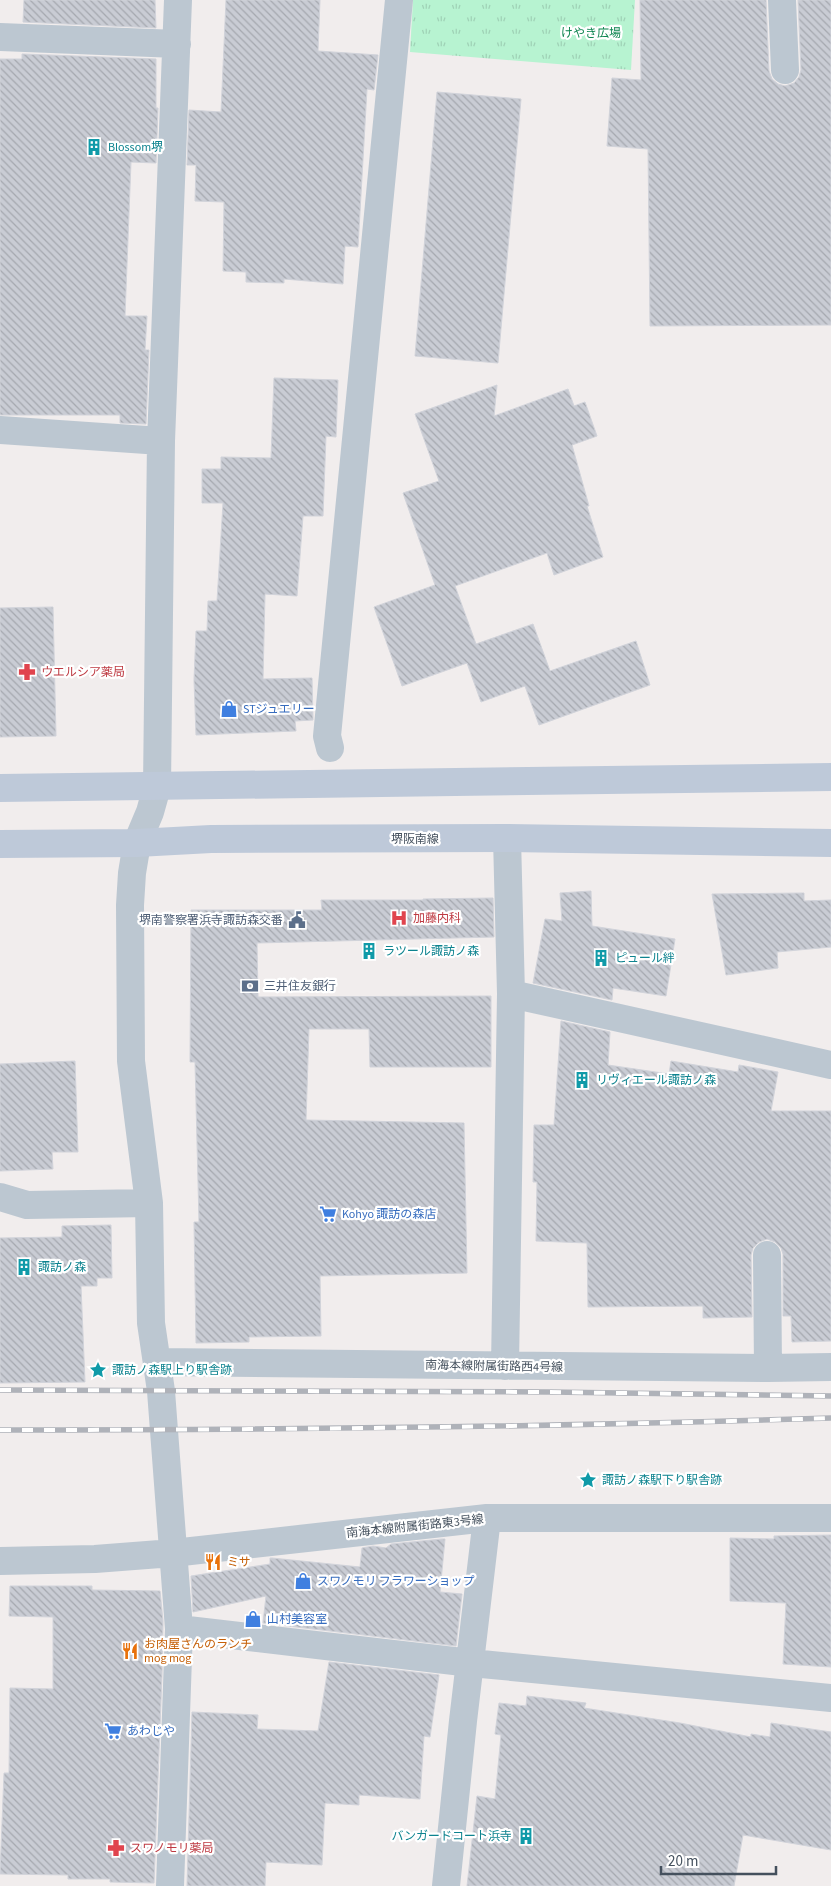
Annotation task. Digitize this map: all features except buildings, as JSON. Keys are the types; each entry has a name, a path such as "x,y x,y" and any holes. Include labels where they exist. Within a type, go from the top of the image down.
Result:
{"main road":[{"path":"0,788 831,777"},
{"name":"堺阪南線","path":"0,844 137,843 211,839 507,838 831,842"}],"street":[{"path":"170,1886 179,1629 165,1430 158,1362 151,1323 149,1203 131,1061 130,905 137,843 150,812 157,786 161,441 178,0"},
{"path":"330,748 327,736 399,0"},
{"path":"782,0 785,70"},
{"path":"0,37 177,44"},
{"path":"0,430 161,441"},
{"path":"505,1366 511,994 507,838"},
{"path":"511,994 831,1065"},
{"path":"0,1197 27,1204 149,1203"},
{"path":"767,1255 768,1368"},
{"name":"南海本線附属街路西4号線","path":"158,1362 831,1367"},
{"path":"446,1886 487,1518"},
{"name":"南海本線附属街路東3号線","path":"0,1561 95,1559 173,1553 487,1518 831,1518"},
{"path":"179,1629 471,1663 831,1698"}],"green space":[{"name":"けやき広場","path":"413,0 635,0 631,70 410,52"}],"railway":[{"path":"0,1390 550,1392 831,1396"},
{"path":"0,1430 416,1427 831,1418"}],"place":[{"name":"Blossom堺","path":"94,147"},
{"name":"ウエルシア薬局","path":"27,672"},
{"name":"STジュエリー","path":"229,709"},
{"name":"加藤内科","path":"399,918"},
{"name":"堺南警察署浜寺諏訪森交番","path":"297,920"},
{"name":"ラツール諏訪ノ森","path":"369,951"},
{"name":"ピュール絆","path":"601,958"},
{"name":"三井住友銀行","path":"250,986"},
{"name":"リヴィエール諏訪ノ森","path":"582,1080"},
{"name":"Kohyo 諏訪の森店","path":"328,1214"},
{"name":"諏訪ノ森","path":"24,1267"},
{"name":"諏訪ノ森駅上り駅舎跡","path":"98,1370"},
{"name":"諏訪ノ森駅下り駅舎跡","path":"588,1480"},
{"name":"ミサ","path":"213,1562"},
{"name":"スワノモリ フラワーショップ","path":"303,1581"},
{"name":"山村美容室","path":"253,1619"},
{"name":"お肉屋さんのランチ mog mog","path":"130,1651"},
{"name":"あわじや","path":"113,1731"},
{"name":"バンガードコート浜寺","path":"526,1836"},
{"name":"スワノモリ薬局","path":"116,1848"}]}
